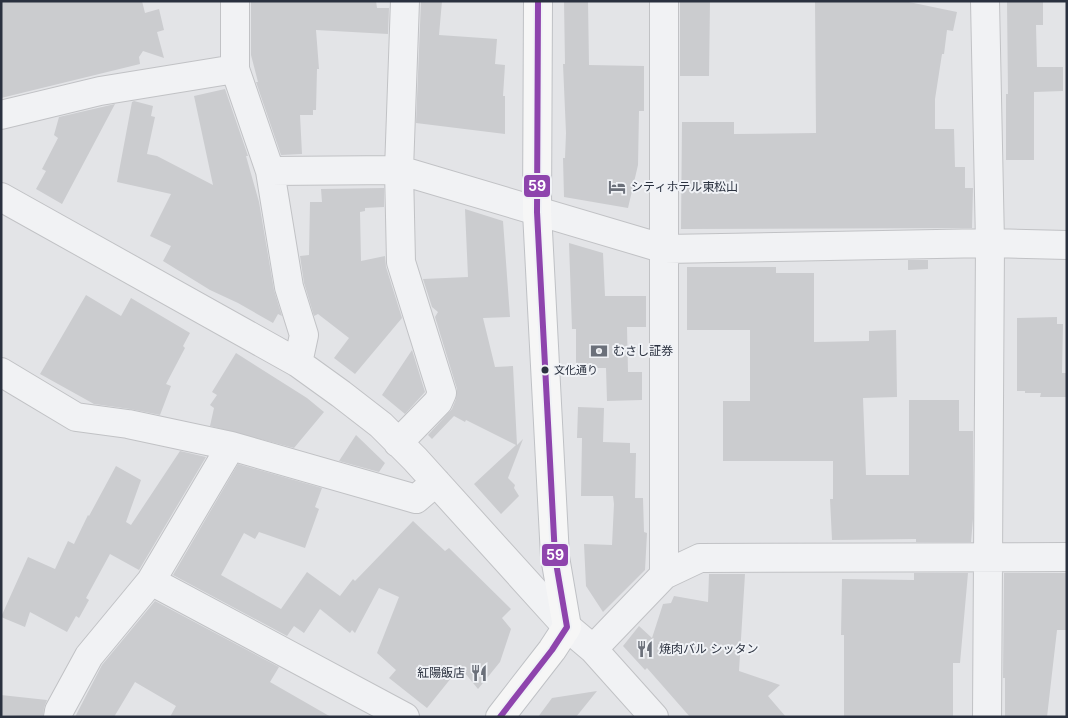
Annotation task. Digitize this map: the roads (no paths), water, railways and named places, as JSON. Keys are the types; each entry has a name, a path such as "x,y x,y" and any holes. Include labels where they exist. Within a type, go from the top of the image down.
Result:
{"main road":[{"path":"500,717 552,650 567,627 555,557 537,212 538,1"}],"street":[{"path":"235,1 236,69 270,171 288,287 304,335 298,363"},
{"path":"398,442 438,402 442,393 401,262 399,170 405,1"},
{"path":"664,1 664,576"},
{"path":"985,1 990,243 987,717"},
{"path":"1,115 100,91 236,69"},
{"path":"270,171 399,170 665,249 990,243 1067,245"},
{"path":"1,197 298,363 381,425 436,482 567,627 593,649 654,717"},
{"path":"1,372 76,417 128,424 231,446 416,499 436,482"},
{"path":"58,717 59,711 90,656 151,581 231,446"},
{"path":"593,649 664,576 700,558 1067,557"},
{"path":"151,581 405,717"}],"place":[{"name":"シティホテル東松山","path":"617,187"},
{"name":"むさし証券","path":"599,351"},
{"name":"文化通り","path":"545,370"},
{"name":"焼肉バル シッタン","path":"645,649"},
{"name":"紅陽飯店","path":"479,673"}]}
